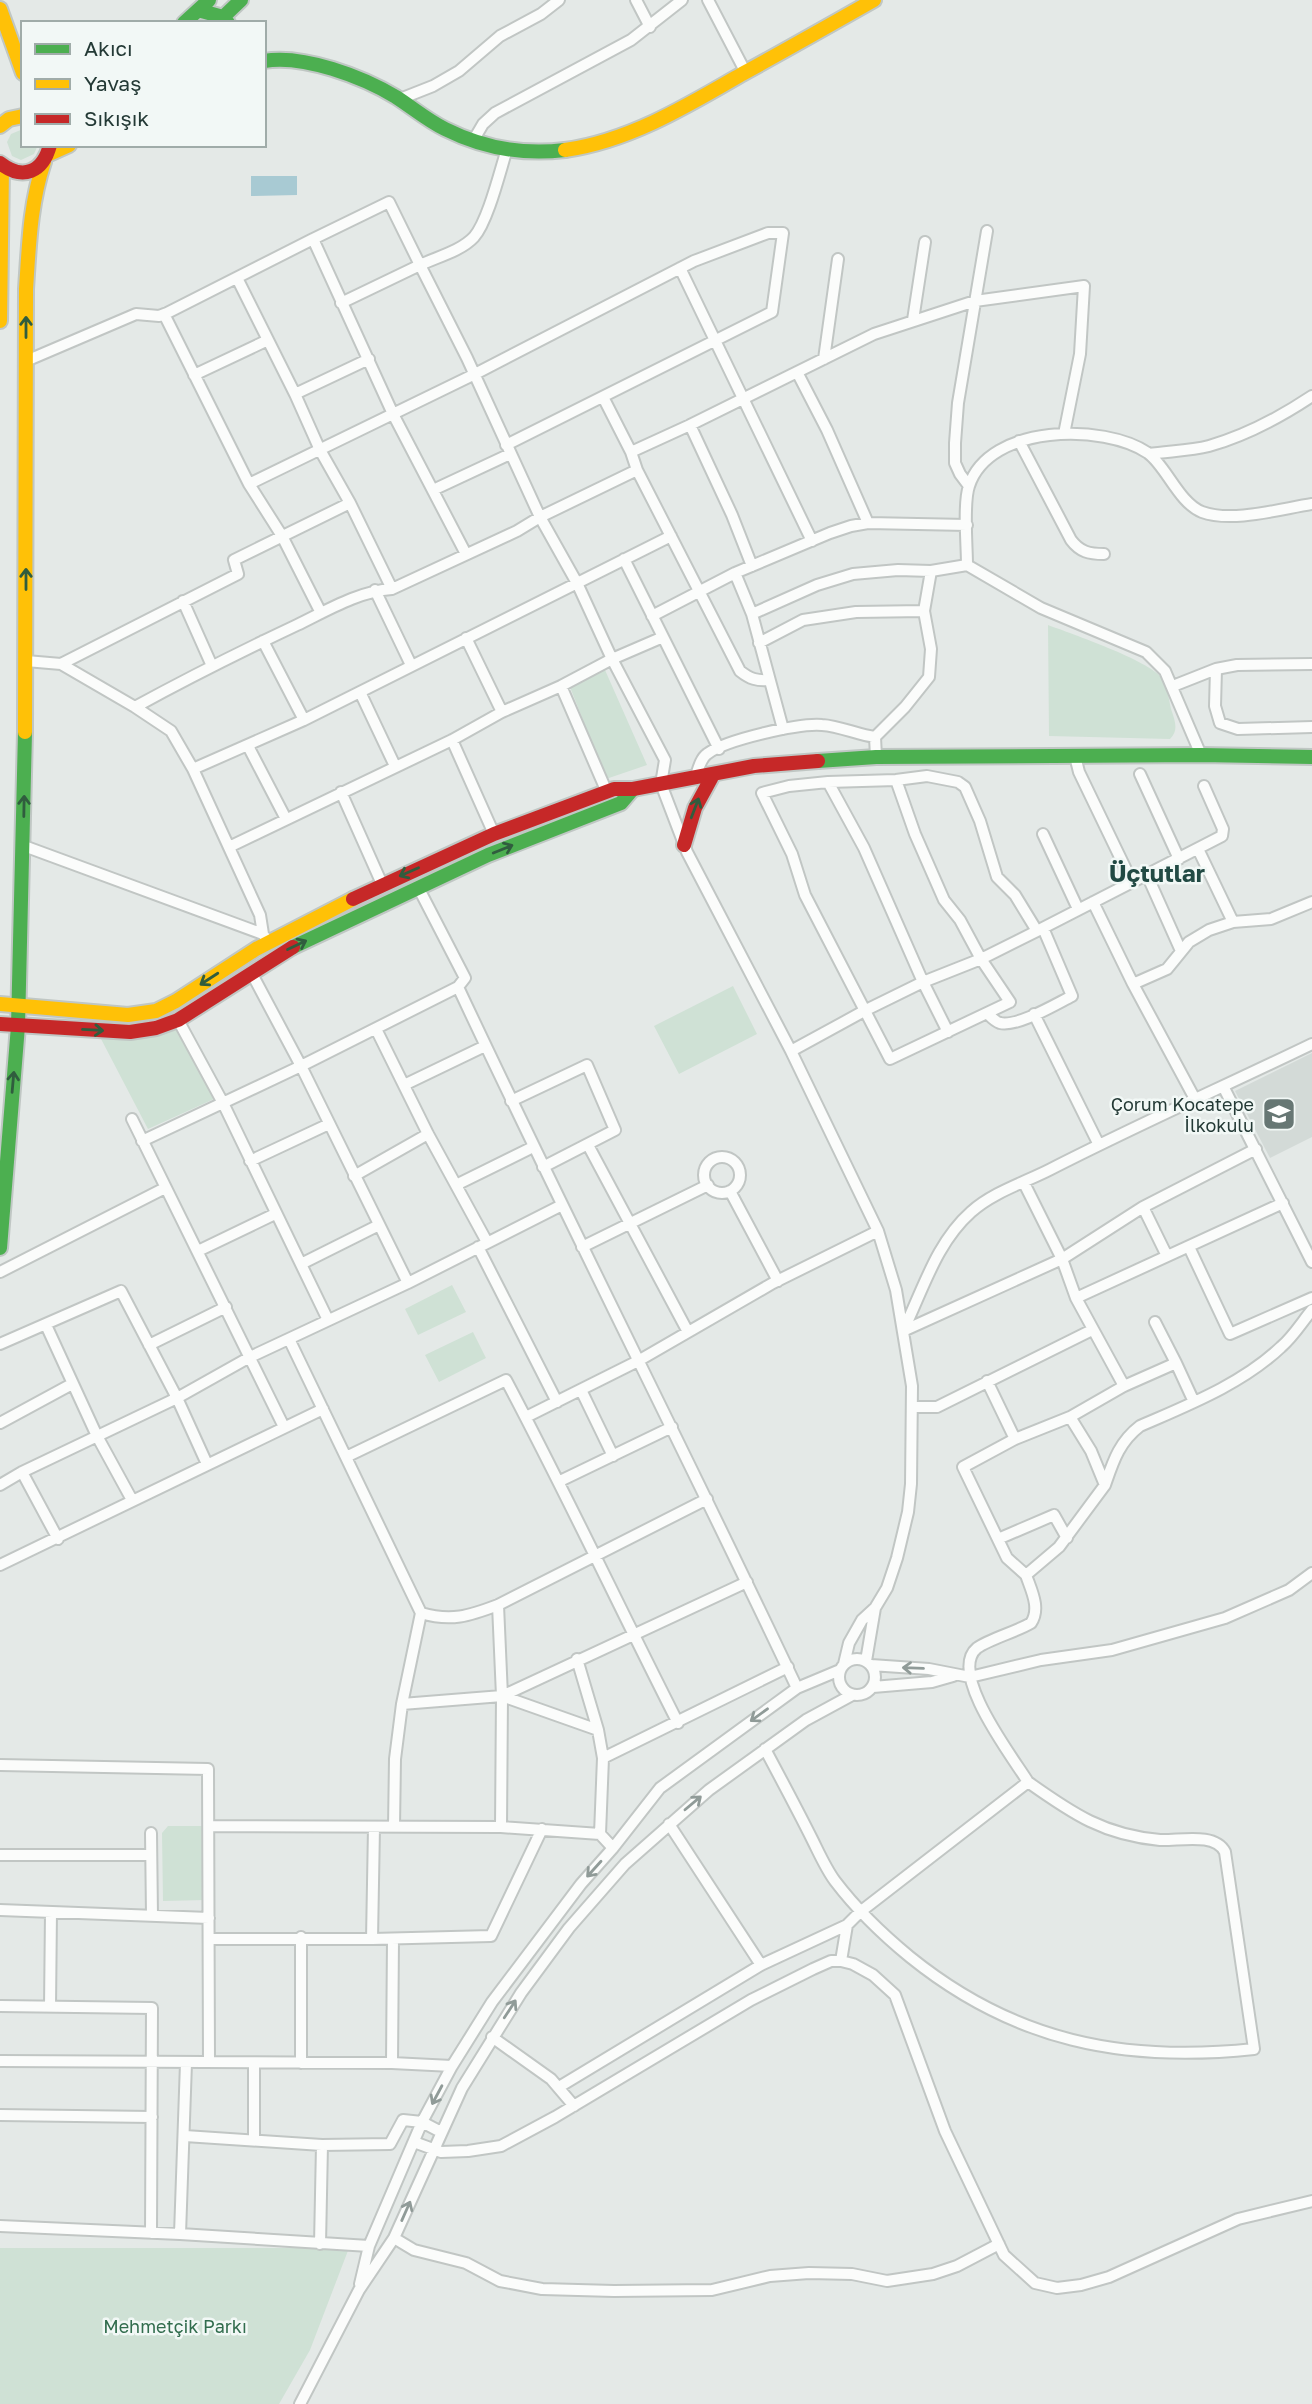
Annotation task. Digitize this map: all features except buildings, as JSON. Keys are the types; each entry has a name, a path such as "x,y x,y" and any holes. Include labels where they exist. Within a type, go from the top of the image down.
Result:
{"street":[{"path":"193,15 223,21 241,0"},
{"path":"400,99 433,86 459,71 500,36 541,14 559,0"},
{"path":"636,0 650,27"},
{"path":"473,141 483,124 495,113 631,40 682,0"},
{"path":"708,0 746,73"},
{"path":"266,58 308,63 352,75 400,99 423,118 473,141 507,149 546,152 582,148 618,139 666,119 874,0"},
{"path":"0,9 21,67"},
{"path":"0,126 9,119 21,116"},
{"path":"0,321 1,164 19,173 29,172 48,154 64,147"},
{"path":"341,303 465,244 474,237 481,225 507,149"},
{"path":"0,1248 18,1026 24,846 26,289 30,220 35,189 48,154"},
{"path":"26,361 136,314 164,314 389,202 475,374 540,517 577,583 612,659 665,760 661,784 684,845 791,1051 878,1231 896,1290 912,1386 911,1484 908,1512 887,1587 875,1608 862,1620 849,1643 842,1667 839,1682 852,1695"},
{"path":"969,486 955,463 955,443 958,404 987,231"},
{"path":"249,484 475,374 680,268 768,233 783,233 772,312 603,397 433,490"},
{"path":"313,239 393,414 466,554"},
{"path":"912,320 925,242"},
{"path":"824,359 838,259"},
{"path":"680,268 812,541"},
{"path":"237,278 320,450 351,503 392,589"},
{"path":"631,452 743,400 874,334 912,320 975,302 1084,286 1080,354 1064,434"},
{"path":"164,314 249,484 282,536 321,613"},
{"path":"194,375 268,340"},
{"path":"295,394 369,359"},
{"path":"797,372 827,430 868,523"},
{"path":"1149,454 1208,446 1251,429 1312,396"},
{"path":"603,397 631,452 637,470 740,671 748,678 769,680"},
{"path":"690,425 732,514 752,566"},
{"path":"967,565 969,486 978,470 992,456 1019,440 1064,434 1121,440 1149,454 1199,511 1228,517 1312,504"},
{"path":"1019,440 1071,540 1079,550 1104,554"},
{"path":"135,707 321,613 375,590 392,589 637,470"},
{"path":"61,664 238,574 234,560 351,503"},
{"path":"652,616 736,573 830,533 868,523 967,525"},
{"path":"193,769 304,720 671,536"},
{"path":"624,559 719,749"},
{"path":"751,614 817,585 853,574 898,570 931,571 967,565 1041,608 1146,652 1165,671 1174,687 1201,755"},
{"path":"876,757 875,737 905,707 929,677 930,649 924,611 931,571"},
{"path":"736,573 751,614 783,729"},
{"path":"375,590 411,665"},
{"path":"183,601 212,666"},
{"path":"759,643 803,620 856,612 924,611"},
{"path":"466,638 502,712"},
{"path":"229,847 452,740 502,712 561,686 612,659 663,638"},
{"path":"263,641 304,720"},
{"path":"26,661 61,664 171,731 193,769 229,847 260,915 266,938"},
{"path":"1174,687 1216,669 1237,665 1312,664"},
{"path":"1216,669 1215,706 1220,723 1238,729 1312,727"},
{"path":"561,686 606,790"},
{"path":"360,692 395,766"},
{"path":"695,778 706,754 783,729 823,724 875,737"},
{"path":"452,740 494,834"},
{"path":"248,746 286,819"},
{"path":"1075,756 1079,772 1132,883"},
{"path":"0,1004 128,1015 147,1013 176,1001 266,938 494,834 606,790 633,789 754,766 876,757 1312,757"},
{"path":"927,757 927,776"},
{"path":"1140,774 1179,859"},
{"path":"684,845 692,812 703,788 713,775"},
{"path":"896,780 915,834 944,900 960,920 981,959 1010,1002 890,1059 805,895 792,854 762,793 789,786 927,776 958,782 965,787 980,821 998,877 1015,895 1040,930 1072,996 1008,1023 994,1020 987,1013"},
{"path":"828,782 864,848 948,1032"},
{"path":"791,1051 866,1010 923,982 981,959 1222,836 1223,830 1204,786"},
{"path":"0,1024 130,1032 156,1028 178,1020 287,950 488,855 621,803 633,789"},
{"path":"341,792 382,884"},
{"path":"1043,834 1078,909"},
{"path":"24,846 266,938"},
{"path":"1198,849 1233,922"},
{"path":"1147,875 1181,951"},
{"path":"142,1141 301,1066 458,987 465,978 418,887"},
{"path":"1093,902 1133,984 1195,1099"},
{"path":"1133,984 1167,969 1188,942 1209,930 1233,922 1271,919 1312,902"},
{"path":"251,972 301,1066 408,1283"},
{"path":"458,987 533,1147 672,1427 797,1688"},
{"path":"1034,1014 1099,1145"},
{"path":"178,1020 223,1103 328,1320"},
{"path":"376,1029 456,1185 557,1402"},
{"path":"903,1331 935,1257 972,1210 1099,1145 1312,1044"},
{"path":"404,1085 485,1045"},
{"path":"511,1101 587,1065 615,1130 543,1167"},
{"path":"1223,1086 1312,1262"},
{"path":"132,1119 284,1427"},
{"path":"250,1161 329,1124"},
{"path":"354,1176 428,1133"},
{"path":"588,1145 688,1332"},
{"path":"456,1185 533,1147"},
{"path":"903,1331 1062,1259 1143,1207 1256,1149"},
{"path":"718,1158 728,1158 737,1164 740,1174 738,1184 730,1191 718,1192 708,1185 705,1172 709,1163 718,1158"},
{"path":"1024,1183 1062,1259 1076,1298 1124,1386"},
{"path":"582,1247 708,1185"},
{"path":"0,1272 165,1188"},
{"path":"730,1191 778,1281"},
{"path":"1076,1298 1283,1203"},
{"path":"0,1486 22,1472 177,1398 250,1357 408,1283 562,1205"},
{"path":"1143,1207 1167,1256"},
{"path":"198,1251 275,1214"},
{"path":"301,1264 379,1225"},
{"path":"526,1417 638,1361 778,1281 878,1231"},
{"path":"1189,1247 1230,1334 1312,1298"},
{"path":"0,1343 121,1290 177,1398 207,1464"},
{"path":"149,1345 226,1307"},
{"path":"1027,1575 1067,1538 1105,1485 1119,1449 1132,1433 1140,1426 1210,1395 1255,1367 1282,1347 1312,1310"},
{"path":"1156,1322 1194,1402"},
{"path":"46,1325 97,1436 132,1500"},
{"path":"912,1407 937,1407 1092,1330"},
{"path":"289,1339 421,1613 402,1703 395,1759 394,1827"},
{"path":"765,1749 833,1879 860,1912 897,1947 958,1992 1000,2015 1044,2032 1100,2046 1141,2051 1210,2053 1254,2049 1222,1846 1212,1840 1147,1838 1103,1828 1064,1808 1028,1783 990,1725 970,1677 971,1659 977,1649 1019,1630 1031,1623 1036,1615 1027,1575 1007,1558 963,1467 1015,1439 1070,1417 1124,1386 1176,1363"},
{"path":"346,1457 506,1380 560,1481 632,1634 678,1723"},
{"path":"987,1381 1015,1439"},
{"path":"0,1423 72,1384"},
{"path":"581,1390 613,1455"},
{"path":"0,1565 323,1409"},
{"path":"1070,1417 1091,1451 1105,1485"},
{"path":"560,1481 672,1427"},
{"path":"22,1472 58,1539"},
{"path":"421,1613 440,1619 454,1618 498,1605 707,1499"},
{"path":"998,1539 1054,1515 1067,1538"},
{"path":"359,2290 369,2246 422,2122 469,2035 533,1946 660,1788 797,1688 855,1659 970,1677 1041,1660 1112,1650 1224,1618 1289,1590 1312,1573"},
{"path":"402,1703 502,1696 747,1582"},
{"path":"498,1605 502,1696 501,1827"},
{"path":"873,1687 875,1675 868,1663 875,1608"},
{"path":"578,1659 603,1758 600,1834"},
{"path":"603,1758 788,1667"},
{"path":"300,2404 359,2290 394,2238 462,2088 492,2037 569,1928 625,1864 709,1790 806,1720 852,1695 864,1694 873,1687 932,1682 954,1675"},
{"path":"502,1696 598,1730"},
{"path":"0,1765 208,1769 209,2062"},
{"path":"559,2087 761,1965 847,1925 860,1912 1028,1783"},
{"path":"669,1824 761,1965"},
{"path":"209,1826 542,1829 600,1834 613,1848"},
{"path":"372,1939 374,1827"},
{"path":"209,1939 491,1936 542,1829"},
{"path":"150,1833 152,1916"},
{"path":"0,1855 150,1855"},
{"path":"0,1910 209,1918"},
{"path":"50,2007 51,1912"},
{"path":"841,1961 847,1925"},
{"path":"301,1937 301,2063"},
{"path":"392,2063 393,1939"},
{"path":"414,2142 441,2152 501,2146 574,2106 751,2000 831,1961 841,1961 873,1975 895,1995 945,2131 1004,2255 1035,2283 1057,2288 1081,2286 1109,2277 1238,2219 1312,2201"},
{"path":"0,2006 152,2008 151,2233"},
{"path":"492,2037 532,2064 559,2087 574,2106"},
{"path":"0,2061 392,2063 452,2066"},
{"path":"180,2234 187,2063"},
{"path":"254,2063 254,2139"},
{"path":"0,2115 152,2117"},
{"path":"184,2136 322,2145 390,2144 403,2120 422,2122 441,2132"},
{"path":"320,2244 322,2145"},
{"path":"0,2226 369,2246"},
{"path":"394,2238 414,2250 466,2263 500,2281 542,2289 614,2291 712,2290 770,2276 809,2273 852,2274 887,2281 933,2274 957,2266 999,2244"}],"shaded area":[{"name":"Çorum Kocatepe İlkokulu","path":"1312,1053 1312,1137 1270,1158 1235,1091"}],"green space":[{"path":"21,130 21,147 37,147 34,154 21,160 12,156 7,142 11,134"},
{"path":"1048,625 1142,663 1162,678 1175,725 1175,732 1170,739 1049,736"},
{"path":"605,670 647,765 606,779 570,687"},
{"path":"733,986 757,1034 679,1074 654,1026"},
{"path":"181,1029 214,1099 148,1129 100,1037 140,1039"},
{"path":"452,1285 466,1312 418,1335 405,1309"},
{"path":"473,1332 486,1358 439,1382 425,1355"},
{"path":"168,1826 207,1826 206,1900 163,1901 162,1833"},
{"name":"Mehmetçik Parkı","path":"0,2248 349,2248 310,2350 279,2404 0,2404"}],"water":[{"path":"251,176 297,176 297,195 251,196"}],"traffic: fast":[{"path":"186,21 209,0"},
{"path":"219,21 241,0"},
{"path":"198,10 223,17 226,21"},
{"path":"266,61 314,64 350,75 396,97 445,129 474,141 519,151 565,150"},
{"path":"0,1248 18,1026 25,732"},
{"path":"818,761 876,757 1312,757"},
{"path":"293,947 488,855 621,803 633,789"}],"traffic: slow":[{"path":"565,150 612,139 657,121 874,0"},
{"path":"0,9 21,67"},
{"path":"0,126 9,119 21,116"},
{"path":"49,154 65,147"},
{"path":"25,732 26,289 33,209 44,162"},
{"path":"0,321 2,166"},
{"path":"0,1004 128,1015 156,1011 256,949 353,899"}],"traffic: jam":[{"path":"0,163 17,172 31,171 42,162 49,147"},
{"path":"353,899 494,834 614,789 633,789 754,766 818,761"},
{"path":"684,845 695,808 713,775"},
{"path":"0,1024 130,1032 156,1028 178,1020 293,947"}],"place":[{"name":"Çorum Kocatepe İlkokulu","path":"1279,1114"}],"district":[{"name":"Üçtutlar","path":"1157,872"}]}
